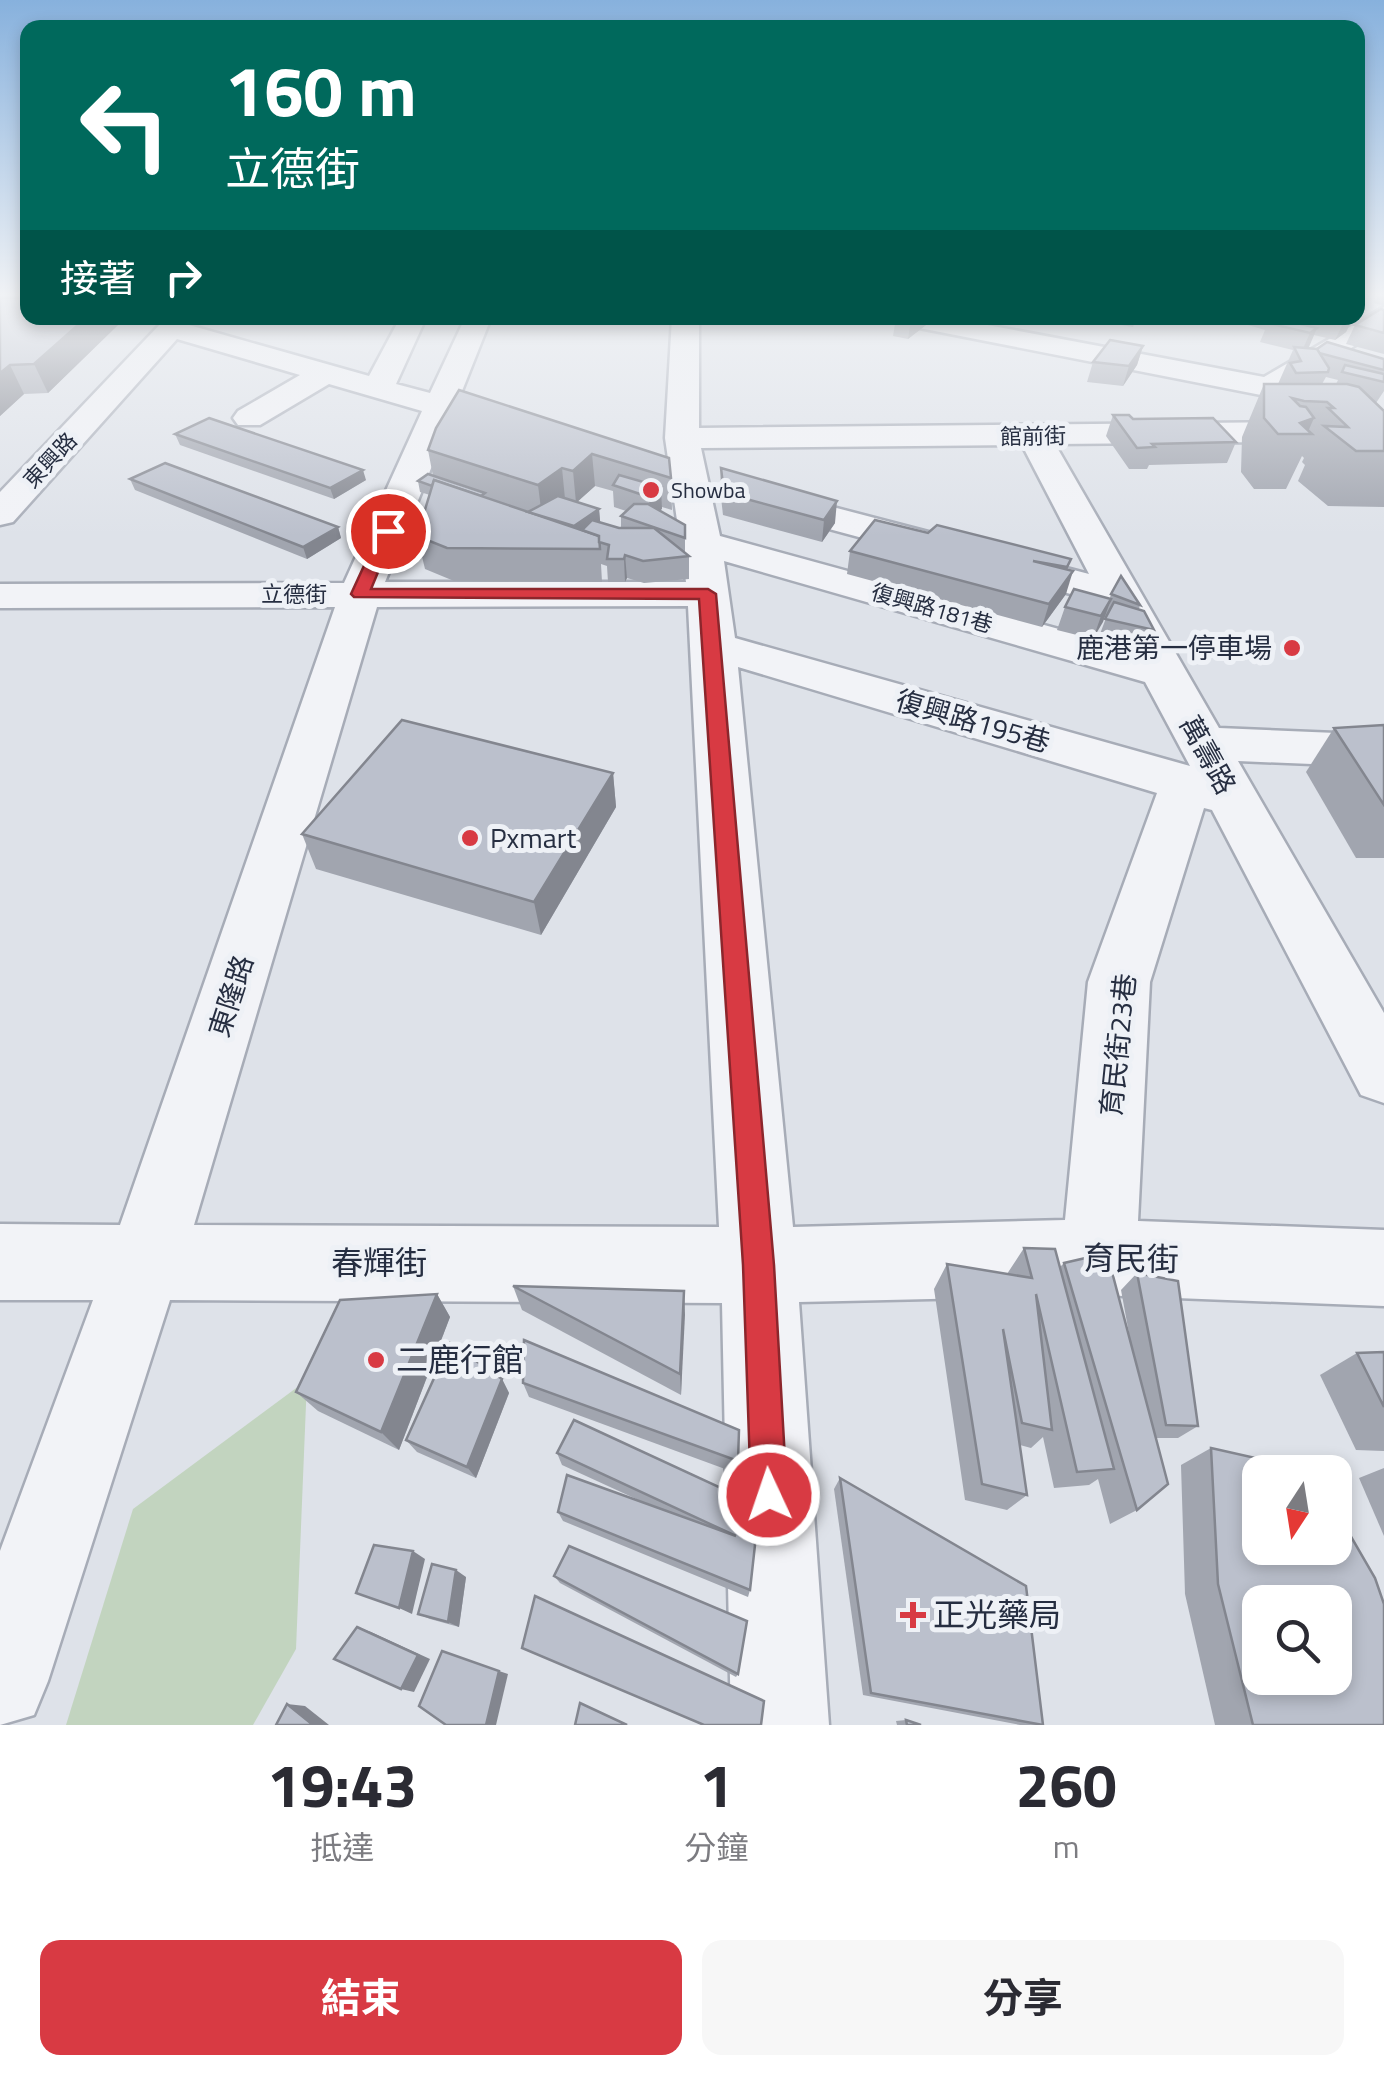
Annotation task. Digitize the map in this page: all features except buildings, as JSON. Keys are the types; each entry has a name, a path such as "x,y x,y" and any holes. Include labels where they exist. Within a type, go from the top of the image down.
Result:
{"street":[{"name":"東興路","path":"0,514 128,376"},
{"path":"249,418 320,376"},
{"path":"333,376 500,424"},
{"path":"378,388 384,376"},
{"name":"東隆路","path":"0,1681 145,1262 360,594 454,376"},
{"path":"680,376 675,462 708,595 758,1265 780,1725"},
{"path":"1208,376 1268,387 1384,428"},
{"path":"1268,387 1286,376"},
{"name":"館前街","path":"675,462 1034,436 1384,428"},
{"path":"1332,432 1358,458"},
{"name":"萬壽路","path":"1034,436 1162,672 1207,774 1384,1074"},
{"path":"675,462 1119,594"},
{"name":"立德街","path":"0,596 708,595"},
{"name":"復興路181巷","path":"708,595 1162,672"},
{"name":"復興路195巷","path":"708,595 1207,774 1384,752"},
{"name":"育民街23巷","path":"1099,1256 1118,982 1207,774"},
{"name":"育民街","path":"758,1265 1099,1256 1384,1268"},
{"name":"春輝街","path":"0,1262 758,1265"}],"green space":[{"path":"307,1380 296,1649 253,1725 66,1725 133,1509"}],"place":[{"name":"Showba","path":"651,490"},
{"name":"鹿港第一停車場","path":"1292,648"},
{"name":"Pxmart","path":"470,838"},
{"name":"二鹿行館","path":"376,1360"},
{"name":"正光藥局","path":"913,1615"}],"route":[{"path":"388,531 360,594 708,594 758,1265 769,1495"}]}
